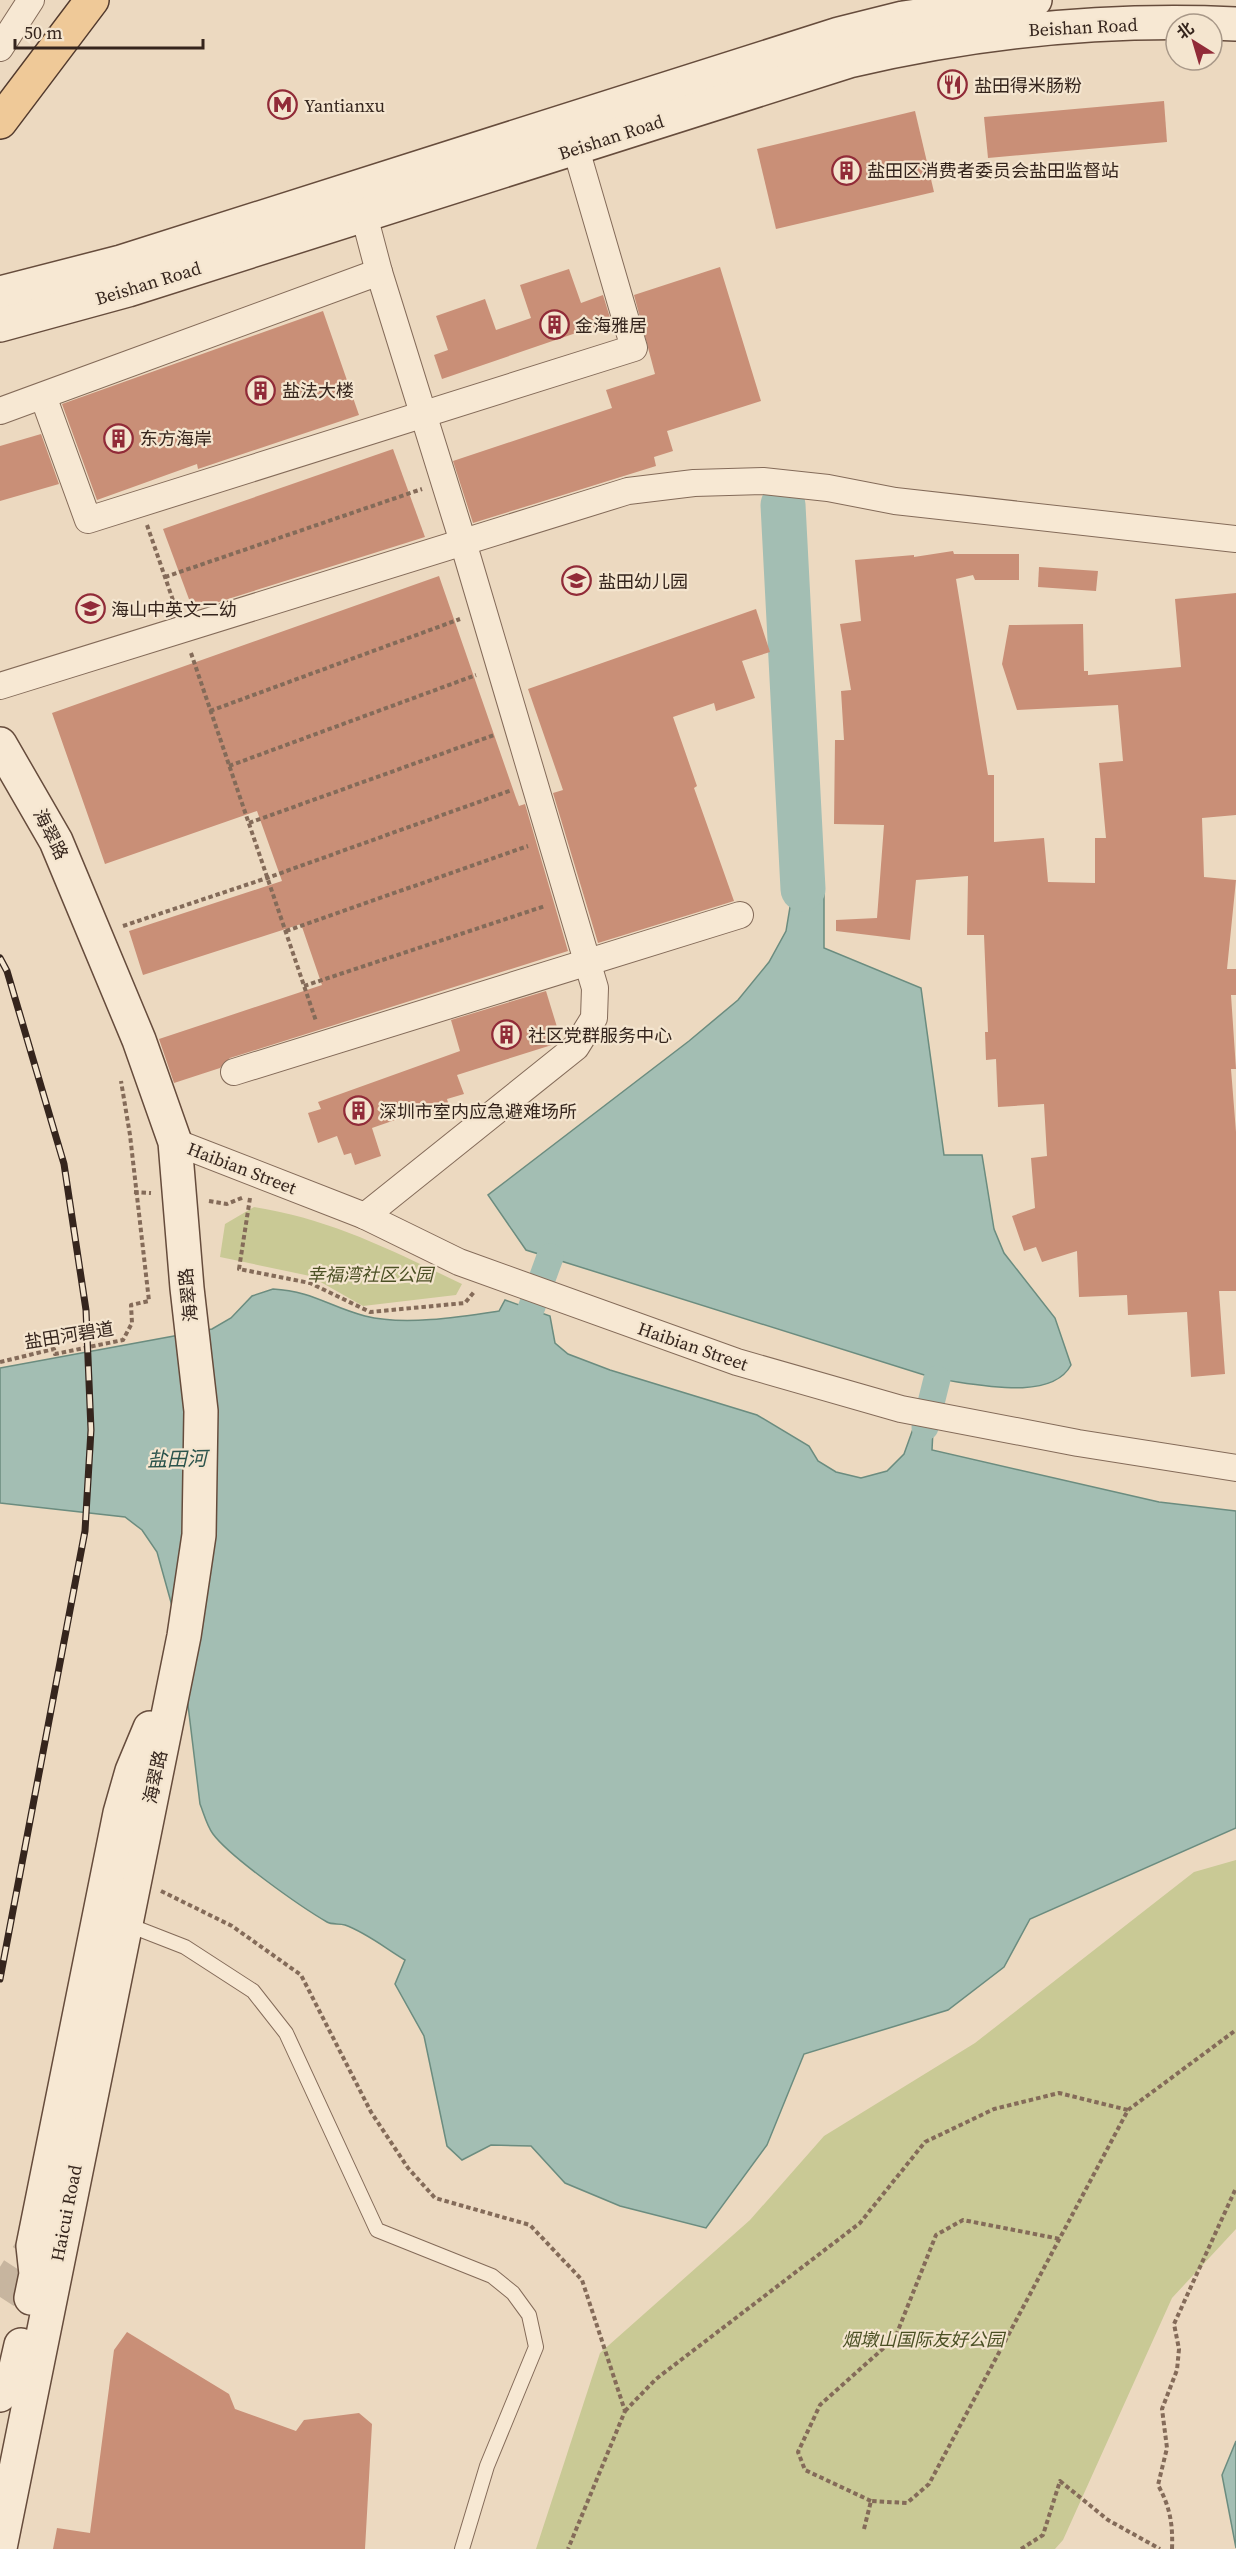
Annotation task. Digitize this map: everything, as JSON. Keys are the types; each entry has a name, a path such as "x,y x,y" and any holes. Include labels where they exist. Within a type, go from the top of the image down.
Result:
{"main road":[{"path":"0,122 92,0"}],"street":[{"path":"0,48 31,0"},
{"name":"Beishan Road","path":"0,325 128,290 364,215 839,34 903,18 1035,0"},
{"name":"Beishan Road","path":"0,293 121,262 572,134 849,61 911,47 1030,29 1195,22 1236,24"},
{"path":"43,396 87,520 634,348 572,134"},
{"path":"364,215 379,272 463,542 595,988 594,1018 576,1047 365,1215"},
{"path":"0,411 379,272"},
{"path":"0,686 628,491 694,483 763,481 828,488 896,501 1236,539"},
{"name":"海翠路","path":"0,744 56,841 139,1040 175,1142 187,1288 201,1411 199,1535 173,1694 120,1878"},
{"path":"234,1072 740,915"},
{"name":"Haibian Street","path":"175,1142 365,1215 459,1262 737,1362 901,1409 1078,1443 1236,1468"},
{"name":"Haicui Road","path":"0,2548 124,1924 120,1878"},
{"name":"Haicui Road","path":"0,2395 14,2380 36,2274 33,2246 120,1878"}],"lane":[{"path":"124,1924 185,1947 253,1991 286,2033 377,2230 492,2276 513,2293 529,2315 536,2347 487,2466 462,2549"}],"path":[{"path":"165,577 444,482"},
{"path":"140,504 324,1044"},
{"path":"210,711 483,611"},
{"path":"229,766 500,666"},
{"path":"249,823 518,727"},
{"path":"97,935 267,878 534,782"},
{"path":"286,931 551,838"},
{"path":"304,986 569,898"},
{"name":"盐田河碧道","path":"0,1362 54,1349 55,1354 123,1340 132,1323 131,1305 149,1301 134,1192"},
{"path":"251,1195 239,1269 310,1283 369,1312 465,1303"},
{"path":"120,1878 232,1926 301,1975 371,2112 408,2168 435,2198 530,2224 582,2280 625,2410"},
{"path":"1060,2239 963,2220 936,2235 895,2338 820,2405 798,2452 805,2470 871,2501 908,2503 929,2484 1060,2239 1128,2110 1236,2030"},
{"path":"568,2549 625,2410 656,2379 861,2223 926,2142 994,2109 1059,2093 1128,2110"},
{"path":"1172,2549 1173,2524 1169,2505 1158,2485 1167,2448 1162,2409 1177,2370 1179,2349 1174,2324 1236,2188"},
{"path":"1021,2549 1043,2535 1060,2481 1108,2520 1160,2549"},
{"path":"864,2529 871,2501"}],"green space":[{"name":"幸福湾社区公园","path":"254,1207 309,1219 335,1228 386,1248 462,1284 456,1295 363,1306 310,1276 220,1257 225,1224"},
{"name":"烟墩山国际友好公园","path":"1236,1860 1236,2229 1172,2298 1063,2540 1055,2549 536,2549 600,2353 750,2220 824,2136 975,2043 1194,1872"}],"water":[{"path":"793,889 824,889 824,948 921,988 944,1155 982,1155 994,1229 1004,1253 1055,1318 1071,1365 1061,1377 1047,1384 1010,1388 937,1379 526,1250 488,1195 689,1041 738,1000 769,962 786,931"},
{"name":"盐田河","path":"273,1289 310,1296 365,1316 397,1320 432,1320 499,1311 505,1300 550,1316 555,1343 568,1354 610,1370 757,1415 809,1446 818,1461 836,1472 861,1478 887,1471 904,1454 914,1426 933,1430 932,1450 1159,1502 1236,1511 1236,1828 1030,1919 1004,1967 948,2010 804,2054 767,2145 706,2228 620,2206 565,2183 531,2146 491,2145 462,2160 447,2146 424,2036 395,1984 405,1960 361,1932 345,1925 329,1923 301,1905 234,1855 209,1827 200,1804 179,1631 157,1552 142,1530 125,1517 0,1503 0,1368 212,1329 231,1318 252,1296"},
{"path":"1236,2441 1236,2548 1222,2475"}],"building":[{"path":"1164,101 1167,142 988,158 984,117"},
{"name":"盐田区消费者委员会盐田监督站","path":"915,111 934,192 776,229 757,149"},
{"path":"720,267 761,401 667,431 673,451 654,457 656,466 473,523 453,461 612,408 606,390 655,374 634,295"},
{"name":"金海雅居","path":"569,269 581,303 603,295 611,321 442,379 434,355 448,350 436,316 485,299 496,330 531,318 520,285"},
{"name":"盐法大楼","path":"323,311 359,415 198,469 197,464 97,500 62,404"},
{"path":"41,434 59,484 0,501 0,446"},
{"path":"393,449 425,537 193,610 163,529"},
{"path":"953,551 954,554 1019,554 1019,580 975,580 973,575 956,579 988,775 994,775 994,842 1044,838 1048,882 1095,883 1095,838 1106,838 1099,763 1123,761 1118,705 1017,710 1002,664 1009,625 1083,624 1084,671 1088,671 1088,675 1181,667 1175,599 1236,593 1236,815 1202,818 1204,877 1236,880 1227,969 1236,969 1236,995 1231,995 1236,1069 1231,1069 1236,1132 1236,1291 1219,1291 1225,1374 1191,1377 1187,1312 1128,1315 1127,1295 1079,1297 1077,1251 1042,1262 1036,1247 1024,1251 1012,1216 1035,1208 1031,1158 1047,1156 1044,1104 998,1107 996,1059 986,1060 985,1032 988,1032 984,935 967,935 968,876 916,880 910,940 836,931 836,920 877,918 884,825 834,824 835,740 844,740 841,691 851,690 840,624 861,621 855,560 914,555 914,557"},
{"path":"1039,567 1098,571 1096,591 1038,587"},
{"path":"439,576 519,806 525,804 568,951 230,1058 220,1068 174,1083 159,1039 322,985 301,924 143,975 129,931 282,881 257,811 105,864 52,713"},
{"path":"756,609 770,652 742,661 755,698 716,711 714,703 673,717 697,786 694,788 734,901 598,943 553,793 563,790 528,689"},
{"path":"546,991 561,1040 555,1044 457,1075 464,1094 447,1099 449,1106 419,1116 418,1112 372,1128 381,1156 355,1165 351,1153 344,1155 337,1136 318,1143 308,1113 321,1109 318,1102 460,1051 451,1020"},
{"path":"127,2332 229,2394 235,2409 296,2431 304,2420 359,2413 372,2424 365,2549 53,2549 57,2528 90,2533 114,2350"}],"waterway":[{"path":"783,505 803,889"},
{"path":"531,1309 550,1257"},
{"path":"925,1427 937,1379"}],"tunnel":[{"path":"0,2297 33,2246"}],"railway":[{"path":"0,958 7,971 64,1164 86,1310 91,1430 85,1531 0,1979"}],"place":[{"name":"盐田得米肠粉","path":"953,85"},
{"name":"Yantianxu","path":"283,105"},
{"name":"盐田区消费者委员会盐田监督站","path":"846,170"},
{"name":"金海雅居","path":"554,325"},
{"name":"盐法大楼","path":"261,390"},
{"name":"东方海岸","path":"119,438"},
{"name":"盐田幼儿园","path":"577,581"},
{"name":"海山中英文二幼","path":"90,609"},
{"name":"社区党群服务中心","path":"507,1035"},
{"name":"深圳市室内应急避难场所","path":"358,1111"}]}
